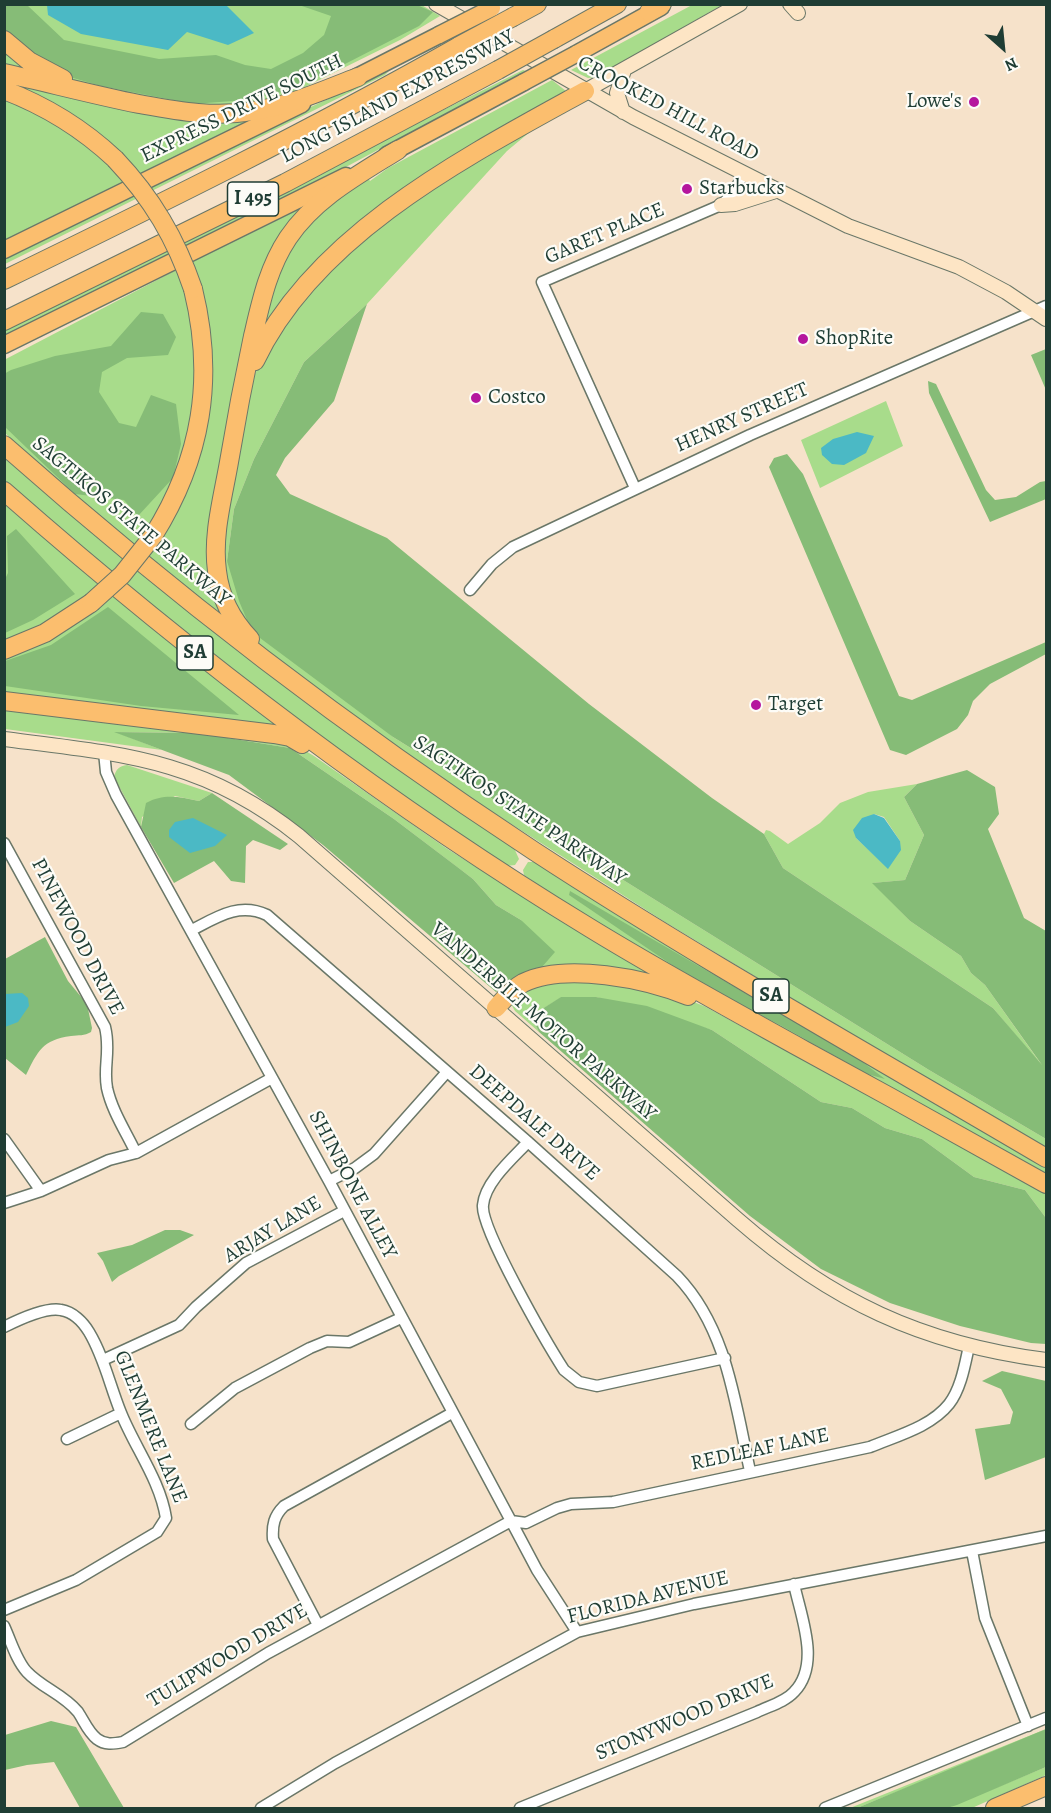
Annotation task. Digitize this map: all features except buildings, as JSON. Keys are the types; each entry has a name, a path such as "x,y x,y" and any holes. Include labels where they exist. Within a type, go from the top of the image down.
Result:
{"highway":[{"name":"LONG ISLAND EXPRESSWAY","path":"4,280 376,93 537,4"},
{"name":"LONG ISLAND EXPRESSWAY","path":"4,321 285,183 498,70 616,4"},
{"name":"EXPRESS DRIVE SOUTH","path":"4,250 495,6"},
{"path":"4,345 398,150 659,7"},
{"path":"4,40 29,61 56,76 150,106"},
{"path":"4,73 195,114 253,111 296,101 358,76"},
{"path":"4,90 67,121 92,139 115,159 144,191 176,245 193,289 203,345 204,375 201,412 193,450 171,507 153,536 127,570 91,603 45,633 4,650"},
{"path":"240,399 255,362 274,325 298,292 327,261 378,219 435,178 585,91"},
{"path":"281,672 236,623 222,597 216,560 218,530 240,399 261,303 274,263 287,239 304,217 325,198 398,150"},
{"name":"SAGTIKOS STATE PARKWAY","path":"4,445 134,556 281,672 388,751 569,873 687,946 1047,1158"},
{"name":"SA","path":"4,491 103,577 210,664 320,748 471,853 590,928 804,1050 1047,1184"},
{"path":"4,701 282,735 297,741 346,776 395,801"},
{"path":"496,1008 516,987 538,978 578,974 626,978 657,984 679,992 751,1028 804,1050"},
{"path":"996,1809 1047,1786"}],"main road":[{"name":"CROOKED HILL ROAD","path":"436,4 623,112 863,232 959,267 1043,312"},
{"path":"585,91 740,4"},
{"path":"790,4 798,13 797,4"},
{"path":"623,112 617,93 624,70"},
{"path":"720,205 735,204 779,190"},
{"name":"VANDERBILT MOTOR PARKWAY","path":"4,739 143,759 183,770 224,786 264,810 299,836 737,1219 791,1263 871,1311 918,1330 969,1346 1047,1360"}],"street":[{"name":"GARET PLACE","path":"635,488 542,282 720,205 733,194 744,173"},
{"name":"HENRY STREET","path":"470,590 492,564 513,547 760,430 1043,312"},
{"name":"SHINBONE ALLEY","path":"104,752 104,766 112,786 329,1181 537,1570 576,1632"},
{"name":"PINEWOOD DRIVE","path":"4,843 105,1028 109,1043 107,1087 113,1106 136,1153"},
{"name":"DEEPDALE DRIVE","path":"192,930 225,912 241,909 256,910 267,915 528,1142 690,1290 707,1316 725,1359 750,1471"},
{"path":"329,1181 355,1168 374,1154 446,1073"},
{"path":"4,1203 41,1191 110,1160 136,1153 272,1078"},
{"path":"4,1138 41,1191"},
{"path":"528,1142 498,1174 488,1192 483,1205 485,1224 564,1370 579,1382 597,1386 725,1359"},
{"name":"ARJAY LANE","path":"103,1359 179,1325 246,1263 344,1211"},
{"name":"GLENMERE LANE","path":"4,1327 43,1312 61,1310 77,1317 88,1330 103,1359 121,1413 163,1500 166,1518 157,1532 76,1580 4,1610"},
{"path":"191,1424 235,1388 310,1348 327,1341 350,1342 401,1318"},
{"name":"REDLEAF LANE","path":"511,1521 526,1524 557,1508 571,1504 613,1502 870,1447 939,1415 951,1402 969,1346"},
{"path":"67,1439 121,1413"},
{"path":"318,1625 273,1539 272,1526 276,1514 284,1506 452,1413"},
{"name":"TULIPWOOD DRIVE","path":"4,1626 26,1672 63,1697 79,1713 91,1733 98,1740 110,1745 123,1742 268,1653 511,1521"},
{"name":"FLORIDA AVENUE","path":"261,1809 280,1804 335,1763 576,1632 694,1604 1047,1536"},
{"path":"972,1551 985,1618 1028,1726"},
{"name":"STONYWOOD DRIVE","path":"520,1809 757,1712 782,1701 793,1693 804,1675 807,1655 794,1584"},
{"path":"825,1809 1047,1718"}],"green space":[{"path":"420,4 440,16 400,40 305,87 262,103 217,109 156,104 5,66 4,5"},
{"path":"4,5 27,5 64,40 159,59 216,55 245,65 271,69 303,53 324,35 331,16 299,5 417,5 433,12 419,26 345,64 282,92 246,100 193,104 101,86 42,69 5,55"},
{"path":"692,5 722,5 597,77 588,78 571,70"},
{"path":"523,70 526,71 329,176 5,336 5,330"},
{"path":"389,71 5,264 5,258 289,117"},
{"path":"552,80 566,91 421,180 264,331 265,305 274,276 310,216 368,178 370,181 388,168"},
{"path":"5,81 249,118 5,240"},
{"path":"549,116 507,151 367,304 304,362 254,459 234,509 227,561 393,737 929,1070 1046,1139 1046,1148 665,922 430,772 262,647 240,622 226,597 220,558 247,392 270,340 312,282 380,222"},
{"path":"304,204 277,242 220,477 226,619 93,516 5,433 4,360 178,269 190,313 197,378 194,420 179,507 206,430 210,358 189,262"},
{"path":"367,304 334,401 285,458 276,475 290,494 387,538 589,704 712,798 764,834 783,868 993,1008 1042,1065 985,985 971,973 961,956 910,921 872,883 905,880 924,835 904,797 917,784 967,770 995,787 999,814 988,829 1024,918 1046,931 1046,1139 929,1070 393,737 252,632 239,601 227,561 234,509 254,459 304,362"},
{"path":"141,312 163,314 176,337 168,355 127,358 102,372 99,392 119,423 136,427 151,395 176,404 181,444 173,478 138,516 124,500 75,494 5,427 4,374 55,356 111,346"},
{"path":"1046,349 1046,390 1031,355"},
{"path":"928,381 936,384 986,490 995,500 1016,497 1040,482 1046,481 1046,499 990,522 929,393"},
{"path":"886,401 903,446 820,488 801,440"},
{"path":"5,452 514,848 519,859 515,865 506,866 383,788 251,691 5,484"},
{"path":"787,454 803,474 899,696 912,700 1046,642 1046,654 990,684 973,701 968,715 957,729 906,755 890,750 769,467 774,458"},
{"path":"5,503 294,736 5,697 5,657 35,632 5,643"},
{"path":"16,529 75,594 33,620 5,633 7,536"},
{"path":"108,607 239,715 141,706 5,686 5,661 51,645"},
{"path":"5,706 172,725 299,747 446,848 574,929 681,988 525,975 496,992 524,972 542,967 521,920 496,905 473,879 394,819 290,748 197,733 116,732 162,750 5,729"},
{"path":"114,732 197,733 290,748 394,819 473,879 496,905 521,920 555,952 542,967 524,973 496,992 323,845 229,775"},
{"path":"127,765 212,793 199,801 175,796 142,817 141,827 114,777 118,768"},
{"path":"917,784 904,797 924,835 905,880 873,883 910,921 961,956 971,973 985,985 1046,1071 993,1008 783,868 764,834 766,830 788,844 820,823 840,803 868,792","holes":["874,814 884,817 900,841 888,868 856,838"]},
{"path":"212,793 288,844 280,850 253,840 246,846 245,883 231,881 214,861 174,883 141,827 146,803 166,797 199,801"},
{"path":"528,862 535,862 603,901 1046,1165 1046,1177 600,929 524,875 523,870"},
{"path":"570,891 860,1060 885,1079 867,1074 780,1025 700,984 569,895"},
{"path":"45,937 68,981 87,1004 92,1028 91,1032 86,1034 53,1040 47,1044 38,1053 26,1075 5,1058 5,959"},
{"path":"586,978 668,992 704,1006 1046,1192 1046,1218 1025,1190 974,1177 922,1139 885,1128 852,1108 821,1102 712,1030 596,997 562,997 531,1016 539,1032 515,1011 511,1004 513,994 537,981"},
{"path":"561,997 596,997 647,1006 712,1030 821,1102 852,1108 885,1128 922,1139 974,1177 1025,1190 1046,1218 1046,1344 1031,1343 960,1326 890,1303 821,1269 750,1216 539,1032 531,1016"},
{"path":"165,1230 180,1230 194,1235 112,1282 97,1253 132,1245"},
{"path":"1002,1371 1046,1381 1046,1457 985,1480 975,1429 1010,1424 1013,1412 1001,1389 982,1381"},
{"path":"51,1721 76,1727 124,1808 80,1808 54,1762 5,1770 5,1735"},
{"path":"1046,1729 857,1808 850,1808"},
{"path":"1046,1729 1046,1767 957,1805 947,1808 857,1808"},
{"path":"1046,1767 1046,1775 972,1808 947,1808"}],"water":[{"path":"47,5 226,5 254,33 228,45 187,32 168,50 81,34 48,15"},
{"path":"857,432 874,436 866,453 844,465 832,464 822,455 821,448 833,439"},
{"path":"874,814 884,818 900,841 901,850 888,869 856,838 853,830 862,818"},
{"path":"193,818 227,835 215,846 190,853 169,837 169,830 175,822"},
{"path":"22,993 28,998 29,1006 18,1022 5,1027 5,994"}],"place":[{"name":"Lowe's","path":"974,102"},
{"name":"Starbucks","path":"687,189"},
{"name":"ShopRite","path":"803,339"},
{"name":"Costco","path":"476,398"},
{"name":"Target","path":"756,705"}]}
